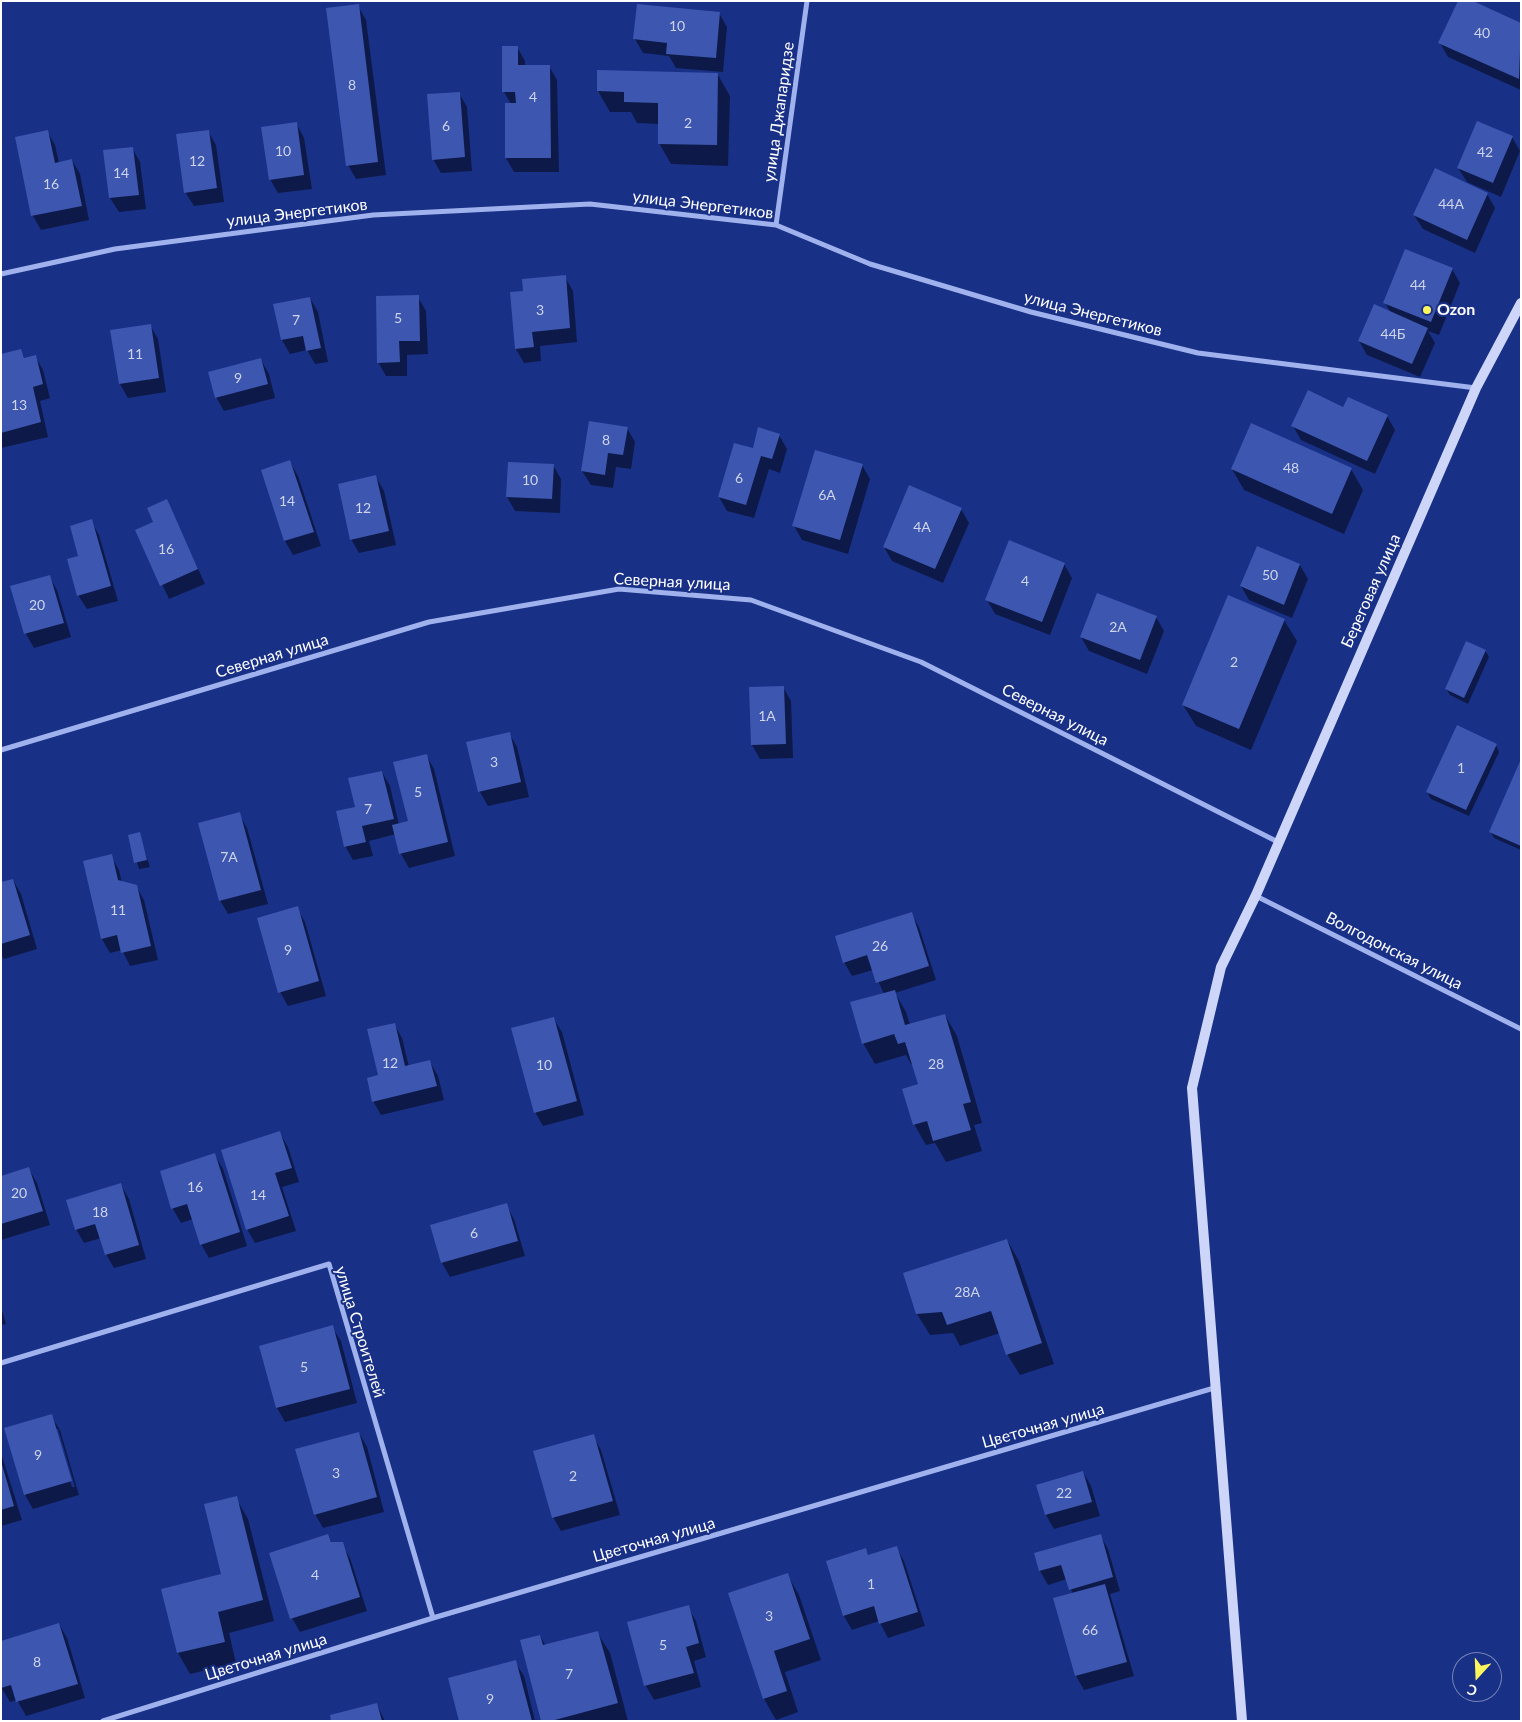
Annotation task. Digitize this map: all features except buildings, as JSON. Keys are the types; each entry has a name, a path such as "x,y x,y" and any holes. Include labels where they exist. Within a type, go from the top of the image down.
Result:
{"main road":[{"name":"Береговая улица","path":"1242,1721 1214,1388 1192,1088 1221,967 1256,896 1476,388 1521,303"}],"street":[{"name":"улица Джапаридзе","path":"776,225 807,1"},
{"name":"улица Энергетиков","path":"1,274 115,250 383,215 590,204 776,225 870,264 1031,312 1198,353 1476,388"},
{"name":"Северная улица","path":"1,750 428,622 619,589 751,600 922,662 1278,842"},
{"name":"Волгодонская улица","path":"1256,896 1521,1029"},
{"name":"улица Строителей","path":"1,1364 329,1264 433,1618"},
{"name":"Цветочная улица","path":"103,1721 433,1618 1214,1388"}],"place":[{"name":"Ozon","path":"1427,310"}]}
